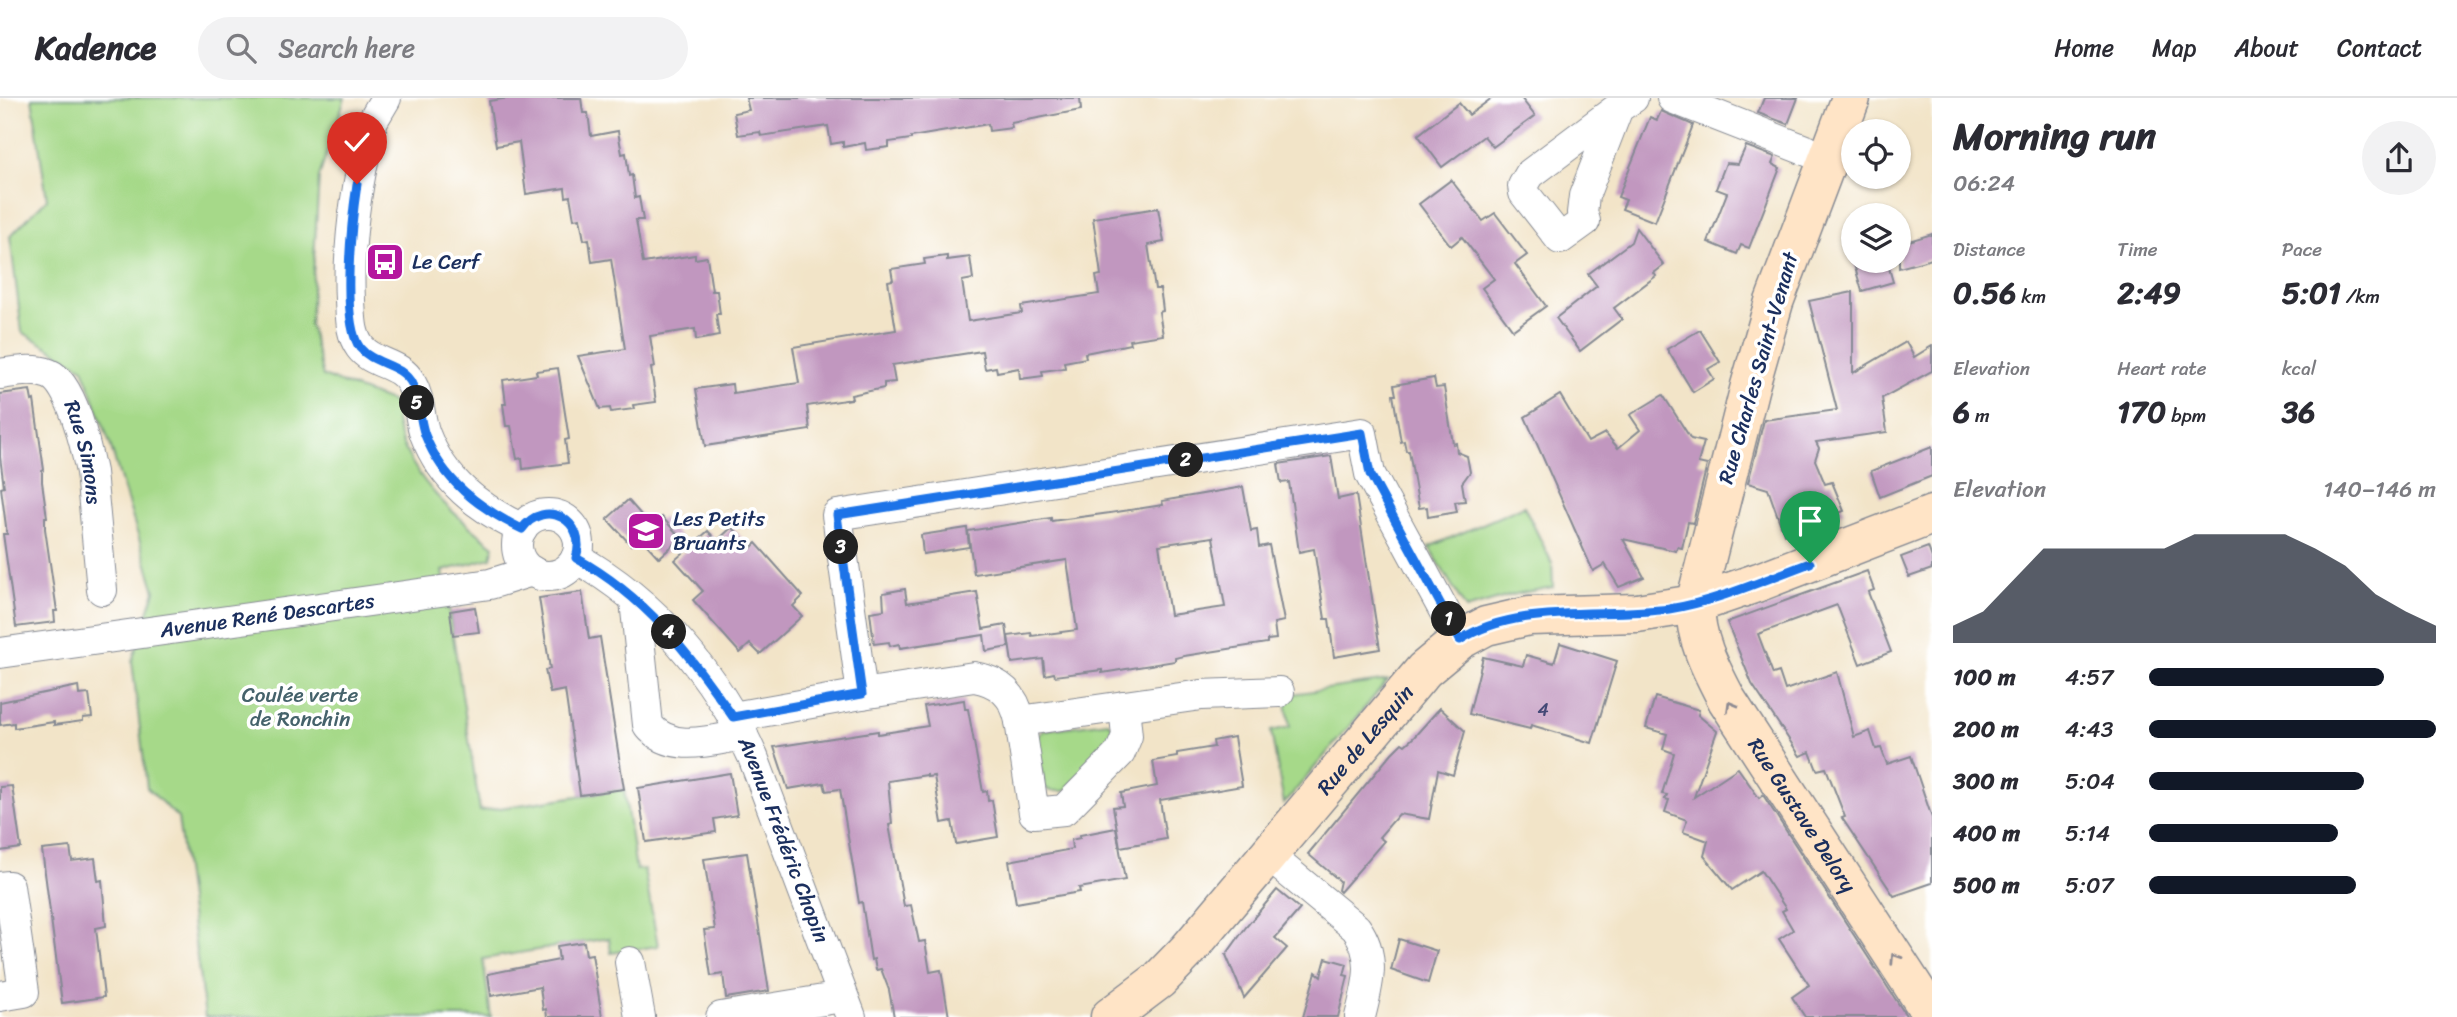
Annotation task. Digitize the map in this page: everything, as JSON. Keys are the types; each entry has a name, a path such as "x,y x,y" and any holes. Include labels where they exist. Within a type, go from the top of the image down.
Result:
{"street":[{"path":"386,98 370,131 354,202 349,277 353,331 362,350 401,370 411,381 425,433 444,471 474,502 522,529"},
{"path":"1672,98 1828,159"},
{"name":"Rue Charles Saint-Venant","path":"1695,604 1746,398 1774,302 1852,98"},
{"name":"Rue Simons","path":"0,374 39,371 52,375 68,394 88,454 102,590"},
{"path":"862,694 837,515 1362,433 1370,474 1460,640"},
{"path":"548,514 563,517 571,524 578,537 576,558 570,566 557,574 547,576 532,571 518,552 517,542 522,529 537,516 548,514"},
{"name":"Rue de Lesquin","path":"1110,1017 1142,994 1172,967 1269,856 1424,670 1460,640 1486,626 1529,616 1637,613 1695,604 1759,582 1932,514"},
{"name":"Avenue Frédéric Chopin","path":"576,558 614,581 686,651 738,726 846,1007"},
{"name":"Avenue René Descartes","path":"0,653 491,584 532,571"},
{"path":"635,600 648,726 656,735 667,741 681,743 862,694 967,677 982,678 1006,691 1015,703 1034,813 1064,810 1119,753 1127,736 1124,706"},
{"name":"Rue Gustave Delory","path":"1695,604 1699,640 1727,700 1932,1015"},
{"path":"1020,721 1201,695 1279,692"},
{"path":"1269,856 1356,929 1364,939 1369,953 1370,969 1360,1017"},
{"path":"0,887 9,886 24,992 0,996"},
{"path":"630,962 640,1017"},
{"path":"721,1017 846,1007"}],"green space":[{"name":"Coulée verte de Ronchin","path":"32,98 345,98 319,177 310,325 323,376 393,402 399,434 415,468 451,510 494,546 491,558 443,571 480,811 624,789 636,870 644,869 658,946 611,953 609,938 483,959 491,1017 205,1017 178,818 147,788 132,661 155,591 110,444 83,368 22,332 10,236 47,199"},
{"path":"1524,506 1552,563 1553,587 1516,594 1466,609 1429,547"},
{"path":"1388,680 1284,804 1271,731 1290,727 1285,695"},
{"path":"1108,722 1116,739 1065,791 1045,788 1035,739 1044,730"}],"building":[{"path":"509,98 581,98 583,113 588,113 591,136 618,131 622,154 626,153 629,176 632,175 635,198 639,197 643,220 636,220 643,263 695,255 695,259 707,257 712,291 717,291 719,336 696,340 695,329 650,336 655,367 651,368 656,402 611,412 610,408 600,409 578,356 625,349 611,259 592,262 589,239 584,240 580,218 574,219 570,196 566,197 565,188 526,194 519,142 496,146 489,101"},
{"path":"746,98 1080,98 1081,110 1011,123 1012,128 989,131 988,124 911,137 889,142 889,147 866,150 865,143 843,147 843,142 831,144 828,126 761,136 760,132 738,135 734,113 749,110"},
{"path":"1492,98 1521,98 1535,116 1493,147 1484,136 1442,167 1418,135 1459,103 1469,115"},
{"path":"1764,98 1798,98 1788,124 1758,113"},
{"path":"1661,111 1693,125 1655,222 1622,209 1626,200 1618,197 1650,117 1657,120"},
{"path":"1746,146 1775,157 1772,164 1780,168 1749,248 1741,245 1737,254 1708,242 1727,193 1716,189 1726,163 1738,164"},
{"path":"1451,180 1483,221 1495,213 1527,255 1515,264 1546,306 1513,330 1482,288 1494,279 1462,237 1451,246 1419,204"},
{"path":"1158,208 1164,242 1148,245 1155,289 1160,289 1163,311 1159,312 1163,335 1129,340 1130,344 1085,353 1086,358 1064,362 1065,368 1042,371 1043,376 1020,379 1019,368 997,372 996,367 985,369 982,351 892,365 895,382 884,383 884,388 851,395 852,399 807,406 810,430 705,446 696,389 732,384 733,393 799,383 793,347 896,330 888,281 893,280 891,269 925,264 924,259 970,257 973,279 962,281 968,321 1022,313 1021,306 1099,294 1096,276 1101,275 1093,218"},
{"path":"1636,228 1664,265 1654,273 1656,276 1614,308 1622,319 1580,351 1556,318 1597,286 1588,274 1631,242"},
{"path":"1932,234 1932,259 1911,265 1911,240"},
{"path":"1857,273 1890,273 1893,282 1862,291"},
{"path":"1853,292 1853,373 1906,342 1914,357 1932,346 1932,371 1882,398 1887,432 1816,442 1819,448 1815,460 1825,484 1832,482 1844,511 1784,534 1768,489 1748,483 1764,420 1837,410 1809,301"},
{"path":"1700,330 1720,362 1708,369 1714,379 1693,392 1667,349"},
{"path":"558,368 569,439 565,440 568,463 523,469 522,458 517,459 511,426 506,426 503,380 537,375 536,371"},
{"path":"1434,378 1436,388 1444,387 1453,444 1456,443 1457,452 1467,456 1470,472 1462,483 1465,501 1455,502 1457,512 1428,517 1427,507 1419,508 1409,451 1406,451 1404,441 1401,442 1393,395 1396,395 1394,385"},
{"path":"30,390 32,401 34,400 44,470 42,482 47,517 45,529 57,611 54,611 55,622 16,627 3,534 7,534 1,488 4,487 0,457 0,394"},
{"path":"1560,395 1588,442 1605,433 1618,448 1640,430 1630,415 1663,395 1691,439 1704,442 1698,463 1707,465 1693,523 1688,522 1682,548 1677,547 1676,551 1623,539 1644,577 1619,587 1605,564 1593,571 1525,417"},
{"path":"1932,447 1932,476 1880,497 1871,471"},
{"path":"1331,456 1338,499 1356,495 1380,649 1334,657 1314,549 1299,552 1289,482 1281,483 1278,464"},
{"path":"1243,487 1251,531 1257,530 1259,547 1269,545 1284,621 1274,623 1276,639 1267,640 1267,643 1184,656 1175,658 1175,661 1102,673 1102,670 1045,675 1043,659 1012,663 1008,636 1077,630 1067,560 974,574 968,531 1163,505 1162,501","holes":["1213,537 1225,607 1170,615 1159,545"]},
{"name":"Les Petits Bruants","path":"628,500 651,526 662,517 681,538 659,558 640,537 631,545 607,519"},
{"path":"732,527 751,548 756,543 803,596 793,606 802,616 760,654 750,644 740,653 693,600 703,591 675,560 708,531 717,541"},
{"path":"967,528 969,547 923,554 921,535"},
{"path":"1928,547 1932,569 1909,577 1901,557"},
{"path":"1867,571 1874,590 1868,592 1891,652 1860,664 1837,605 1758,634 1773,674 1779,672 1785,690 1837,672 1854,737 1870,731 1876,749 1881,748 1887,764 1911,756 1932,818 1932,883 1894,896 1842,818 1845,817 1826,768 1817,770 1810,752 1800,756 1752,684 1727,622"},
{"path":"905,589 907,603 977,592 983,629 1006,625 1009,647 986,651 984,635 900,648 899,644 890,646 889,642 874,644 870,612 884,610 883,593"},
{"path":"582,592 589,639 600,637 624,789 580,795 565,690 550,693 545,670 550,669 539,598"},
{"path":"475,607 479,632 453,635 450,611"},
{"path":"1560,643 1617,661 1592,743 1531,725 1530,729 1469,714 1483,657 1523,666 1526,655 1554,663"},
{"path":"78,686 79,695 89,694 92,717 54,725 54,722 14,728 14,723 0,725 0,702"},
{"path":"1655,697 1699,710 1698,715 1717,731 1694,797 1738,768 1759,798 1763,795 1907,1017 1805,1017 1792,997 1809,985 1779,939 1793,930 1782,911 1786,909 1761,871 1732,890 1704,856 1708,841 1683,832 1687,820 1665,812 1669,800 1665,799 1667,795 1662,794 1674,753 1663,749 1667,734 1646,728"},
{"path":"964,700 983,792 987,791 988,801 992,800 998,837 956,844 952,821 942,823 934,776 888,781 892,824 889,825 904,906 911,905 919,942 925,941 930,972 941,970 949,1017 894,1017 889,990 881,969 876,970 874,959 871,960 840,789 826,791 824,783 788,789 774,747 928,726 924,706"},
{"path":"1440,708 1465,731 1453,775 1438,770 1429,819 1399,814 1379,837 1384,841 1340,892 1340,881 1308,854 1392,753 1402,743 1405,745 1414,737"},
{"path":"1234,737 1242,786 1160,800 1166,839 1120,847 1113,807 1123,806 1121,793 1157,786 1153,761 1177,757 1177,753 1214,747 1213,741"},
{"path":"730,773 737,815 714,819 716,832 646,842 638,788"},
{"path":"12,786 21,848 0,851 0,787"},
{"path":"1116,828 1125,880 1079,888 1080,892 1016,903 1009,861 1072,849 1071,840 1080,838 1080,835"},
{"path":"70,847 72,861 95,858 98,881 102,880 106,926 96,928 104,997 62,1003 42,850"},
{"path":"747,853 769,991 726,998 723,974 711,976 704,930 715,929 704,859"},
{"path":"1277,890 1300,909 1275,938 1287,948 1244,998 1226,955"},
{"path":"1399,939 1437,951 1428,983 1391,970"},
{"path":"584,942 586,955 592,954 602,1017 547,1017 546,1009 543,1010 540,987 491,996 488,974 559,960 557,946"},
{"path":"1326,958 1347,964 1344,975 1348,976 1338,1017 1303,1017 1316,972 1321,976"}],"place":[{"name":"Le Cerf","path":"385,262"},
{"name":"Les Petits Bruants","path":"646,531"}],"route":[{"path":"357,184 349,290 353,331 362,350 401,370 411,381 425,433 444,471 474,502 522,529 529,521 543,514 567,520 578,537 576,558 614,581 666,629 686,651 733,717 862,694 837,515 1362,433 1370,474 1460,640 1486,626 1529,616 1637,613 1695,604 1810,563"}]}
